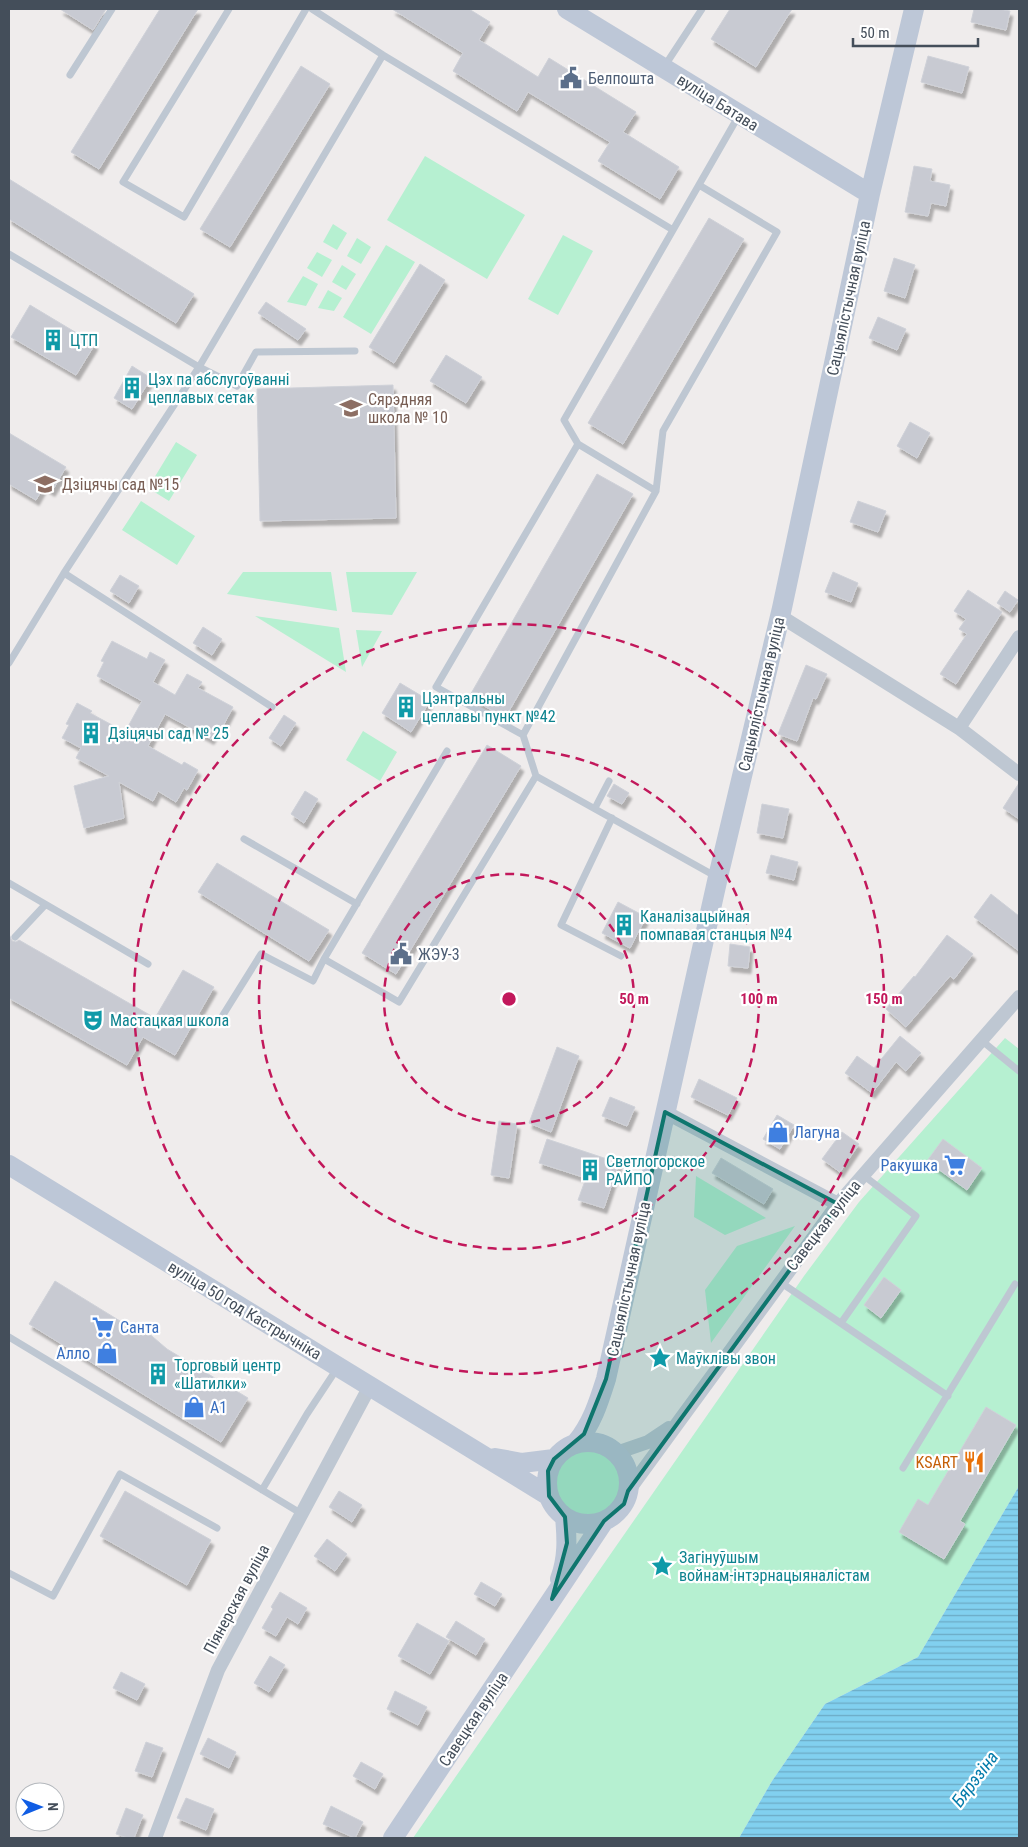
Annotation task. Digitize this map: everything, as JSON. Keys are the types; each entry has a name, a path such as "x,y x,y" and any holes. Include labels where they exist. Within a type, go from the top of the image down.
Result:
{"main road":[{"name":"вуліца Батава","path":"567,9 870,194"},
{"name":"Сацыялістычная вуліца","path":"576,1443 584,1434 593,1416 606,1379 718,877 780,616 870,194 913,9"},
{"name":"вуліца 50 год Кастрычніка","path":"9,1165 549,1496"},
{"name":"Сацыялістычная вуліца","path":"606,1379 610,1449"},
{"path":"591,1442 610,1449 624,1464 629,1477 628,1491 624,1504 616,1514 604,1521 591,1524 577,1523 565,1517 555,1508 546,1484 548,1470 554,1459 564,1449 576,1443 591,1442"},
{"name":"вуліца 50 год Кастрычніка","path":"481,1455 522,1463 554,1459"},
{"name":"Савецкая вуліца","path":"552,1599 562,1575 566,1558 565,1517"},
{"name":"Савецкая вуліца","path":"393,1838 604,1521"}],"street":[{"path":"780,616 959,728 1019,774"},
{"path":"959,728 1019,637"},
{"name":"Савецкая вуліца","path":"628,1491 838,1204 862,1174 1019,997"},
{"path":"665,1112 838,1204"},
{"name":"Піянерская вуліца","path":"155,1838 218,1670 370,1386"},
{"name":"Савецкая вуліца","path":"610,1449 648,1442 680,1420"}],"lane":[{"path":"70,75 112,9"},
{"path":"229,9 123,182 184,218 306,9"},
{"path":"312,9 383,56 673,230"},
{"path":"664,68 702,9"},
{"path":"9,664 64,573 199,367 383,56"},
{"path":"656,491 578,444 564,420 739,114"},
{"path":"523,735 656,491 663,431 777,232 699,185"},
{"path":"9,254 199,367 237,386 256,352 355,351"},
{"path":"578,444 436,687 523,735 536,776 718,877"},
{"path":"64,573 272,707"},
{"path":"218,1023 261,954 313,981 324,959 447,750"},
{"path":"324,959 399,1002 536,776"},
{"path":"595,808 609,781"},
{"path":"612,818 561,926 621,956"},
{"path":"244,839 358,904"},
{"path":"9,883 148,964"},
{"path":"15,937 45,905"},
{"path":"981,1040 1019,1071"},
{"path":"841,1323 916,1216 862,1174"},
{"path":"780,1282 948,1396"},
{"path":"903,1468 1015,1284"},
{"path":"9,1337 302,1514"},
{"path":"262,1490 307,1414 338,1367"},
{"path":"9,1574 53,1596 120,1474 217,1528"}],"highlighted area":[{"path":"665,1112 838,1204 628,1491 624,1504 604,1521 552,1599 567,1543 565,1517 549,1496 548,1471 554,1459 584,1434 606,1379"}],"green space":[{"path":"425,156 525,215 487,279 387,220"},
{"path":"333,224 347,233 337,250 323,242"},
{"path":"563,235 593,251 558,315 528,299"},
{"path":"357,238 371,247 361,264 347,256"},
{"path":"386,245 415,262 371,334 343,317"},
{"path":"317,252 332,260 322,277 307,268"},
{"path":"342,265 356,274 346,290 332,282"},
{"path":"303,276 318,284 306,306 287,302"},
{"path":"328,290 342,298 334,311 318,308"},
{"path":"176,442 197,455 169,501 148,488"},
{"path":"141,501 195,536 177,565 122,530"},
{"path":"243,572 331,572 337,611 227,594"},
{"path":"346,572 417,572 392,615 352,612"},
{"path":"255,616 339,628 346,672"},
{"path":"356,630 382,631 362,667"},
{"path":"363,731 397,752 380,781 346,760"},
{"path":"1005,1038 1019,1049 1019,1486 918,1657 825,1704 772,1781 739,1838 413,1838 804,1276 859,1202"},
{"path":"696,1176 766,1218 725,1235 694,1217"},
{"path":"795,1226 711,1343 705,1290 737,1246"},
{"path":"588,1450 601,1453 611,1460 618,1470 621,1483 618,1496 611,1506 601,1513 588,1516 575,1513 565,1506 558,1496 555,1483 558,1470 565,1460 575,1453"}],"water":[{"name":"Бярэзіна","path":"1019,1486 1019,1838 739,1838 772,1781 825,1704 918,1657"}],"building":[{"path":"60,9 106,9 93,30"},
{"path":"160,9 198,9 99,169 71,152"},
{"path":"392,9 469,9 490,22 479,40 538,77 549,58 636,112 623,132 679,167 660,199 598,161 610,142 528,92 517,111 453,71 463,53"},
{"path":"730,9 792,9 756,67 711,39"},
{"path":"974,9 1010,11 1006,30 971,22"},
{"path":"928,56 969,67 962,93 921,82"},
{"path":"301,66 330,84 230,247 200,229"},
{"path":"914,166 932,169 930,181 950,185 946,206 931,203 928,216 905,212"},
{"path":"9,179 194,294 176,323 9,219"},
{"path":"709,218 744,239 623,444 588,423"},
{"path":"894,258 915,265 905,298 884,291"},
{"path":"420,264 445,280 394,363 369,347"},
{"path":"266,302 306,329 298,340 258,313"},
{"name":"ЦТП","path":"30,305 95,344 76,375 11,337"},
{"path":"878,317 906,329 897,350 869,338"},
{"path":"446,355 482,377 466,403 430,381"},
{"name":"Цэх па абслугоўванні цеплавых сетак","path":"132,366 151,378 132,409 114,398"},
{"path":"393,385 396,518 260,521 257,389"},
{"path":"910,422 930,433 917,458 897,446"},
{"path":"9,433 66,467 52,491 44,486 36,500 9,484"},
{"path":"597,474 633,494 505,718 469,697"},
{"path":"858,501 886,511 878,532 850,522"},
{"path":"833,572 858,583 851,602 825,592"},
{"path":"120,575 139,586 129,603 110,591"},
{"path":"968,590 1002,612 956,684 940,674 967,634 959,629 966,619 954,611"},
{"path":"1005,591 1018,600 1010,612 997,603"},
{"path":"203,627 222,639 212,655 193,643"},
{"name":"Дзіцячы сад № 25","path":"112,641 147,659 150,652 165,660 153,682 175,695 187,674 202,682 198,688 233,707 222,728 219,726 211,739 165,714 148,746 182,765 184,762 198,770 187,790 184,788 176,802 158,791 153,801 119,782 124,818 84,828 74,786 109,776 76,758 81,748 62,738 69,725 66,724 77,703 92,711 90,713 125,732 142,701 97,676 104,662 101,661"},
{"path":"806,665 827,674 816,699 813,698 797,741 778,734"},
{"name":"Цэнтральны цеплавы пункт №42","path":"400,683 430,701 411,732 382,713"},
{"path":"284,715 296,723 281,746 269,738"},
{"path":"487,745 521,766 396,974 362,953"},
{"path":"1019,783 1019,819 1003,808"},
{"path":"614,784 629,793 622,804 607,796"},
{"path":"305,791 318,799 304,823 291,814"},
{"path":"762,804 789,809 783,838 757,833"},
{"path":"771,855 798,862 794,880 766,873"},
{"path":"217,863 329,930 309,961 198,892"},
{"path":"991,894 1019,916 1019,951 974,917"},
{"name":"Каналізацыйная помпавая станцыя №4","path":"618,902 646,917 630,948 602,933"},
{"path":"9,934 12,941 16,942 19,940 155,1018 183,970 214,987 175,1055 143,1037 127,1065 9,998"},
{"path":"947,935 973,954 954,979 950,976 906,1027 886,1009 915,977"},
{"path":"730,944 750,947 748,968 728,966"},
{"path":"900,1036 921,1053 906,1071 896,1062 872,1093 845,1073 857,1056 874,1068"},
{"path":"557,1047 579,1056 551,1132 529,1123"},
{"path":"699,1079 737,1098 728,1115 691,1097"},
{"path":"610,1097 635,1107 627,1126 602,1116"},
{"name":"Лагуна","path":"777,1115 794,1125 780,1149 763,1139"},
{"path":"499,1121 517,1124 509,1178 491,1175"},
{"path":"842,1132 859,1144 840,1172 822,1159"},
{"name":"Светлогорское РАЙПО","path":"547,1139 619,1163 604,1208 578,1200 586,1178 539,1163"},
{"name":"Ракушка","path":"943,1139 982,1168 967,1190 927,1161"},
{"path":"721,1158 773,1189 764,1204 712,1173"},
{"path":"884,1277 901,1290 881,1318 864,1305"},
{"name":"Торговый центр «Шатилки»","path":"55,1281 120,1321 146,1331 167,1349 248,1398 221,1442 29,1324"},
{"name":"KSART","path":"986,1407 1016,1425 960,1521 965,1524 944,1559 899,1532 918,1499 928,1505"},
{"path":"125,1491 211,1540 187,1585 100,1536"},
{"path":"339,1491 362,1505 352,1522 329,1507"},
{"path":"327,1539 347,1554 335,1571 314,1556"},
{"path":"481,1582 502,1594 495,1606 474,1594"},
{"path":"280,1592 307,1608 298,1624 287,1617 276,1636 262,1628"},
{"path":"456,1621 485,1639 476,1655 446,1637"},
{"path":"417,1623 449,1641 430,1674 398,1656"},
{"path":"270,1656 285,1665 269,1692 254,1683"},
{"path":"121,1672 145,1684 137,1700 113,1688"},
{"path":"395,1691 427,1707 418,1725 387,1709"},
{"path":"208,1738 236,1752 229,1768 200,1754"},
{"path":"146,1742 163,1748 152,1777 135,1771"},
{"path":"361,1762 383,1774 375,1789 353,1776"},
{"path":"186,1798 214,1809 206,1830 177,1818"},
{"path":"331,1806 363,1822 355,1838 323,1824"},
{"path":"126,1808 143,1815 134,1838 116,1834"}],"place":[{"name":"Белпошта","path":"571,78"},
{"name":"ЦТП","path":"53,340"},
{"name":"Цэх па абслугоўванні цеплавых сетак","path":"132,388"},
{"name":"Сярэдняя школа № 10","path":"351,408"},
{"name":"Дзіцячы сад №15","path":"45,484"},
{"name":"Цэнтральны цеплавы пункт №42","path":"406,707"},
{"name":"Дзіцячы сад № 25","path":"91,733"},
{"name":"Каналізацыйная помпавая станцыя №4","path":"624,925"},
{"name":"ЖЭУ-3","path":"401,954"},
{"name":"Мастацкая школа","path":"93,1020"},
{"name":"Лагуна","path":"778,1132"},
{"name":"Ракушка","path":"955,1165"},
{"name":"Светлогорское РАЙПО","path":"590,1170"},
{"name":"Санта","path":"103,1327"},
{"name":"Алло","path":"107,1353"},
{"name":"Маўклівы звон","path":"660,1358"},
{"name":"Торговый центр «Шатилки»","path":"158,1374"},
{"name":"A1","path":"194,1407"},
{"name":"KSART","path":"974,1462"},
{"name":"Загінуўшым войнам-інтэрнацыяналістам","path":"662,1566"}]}
